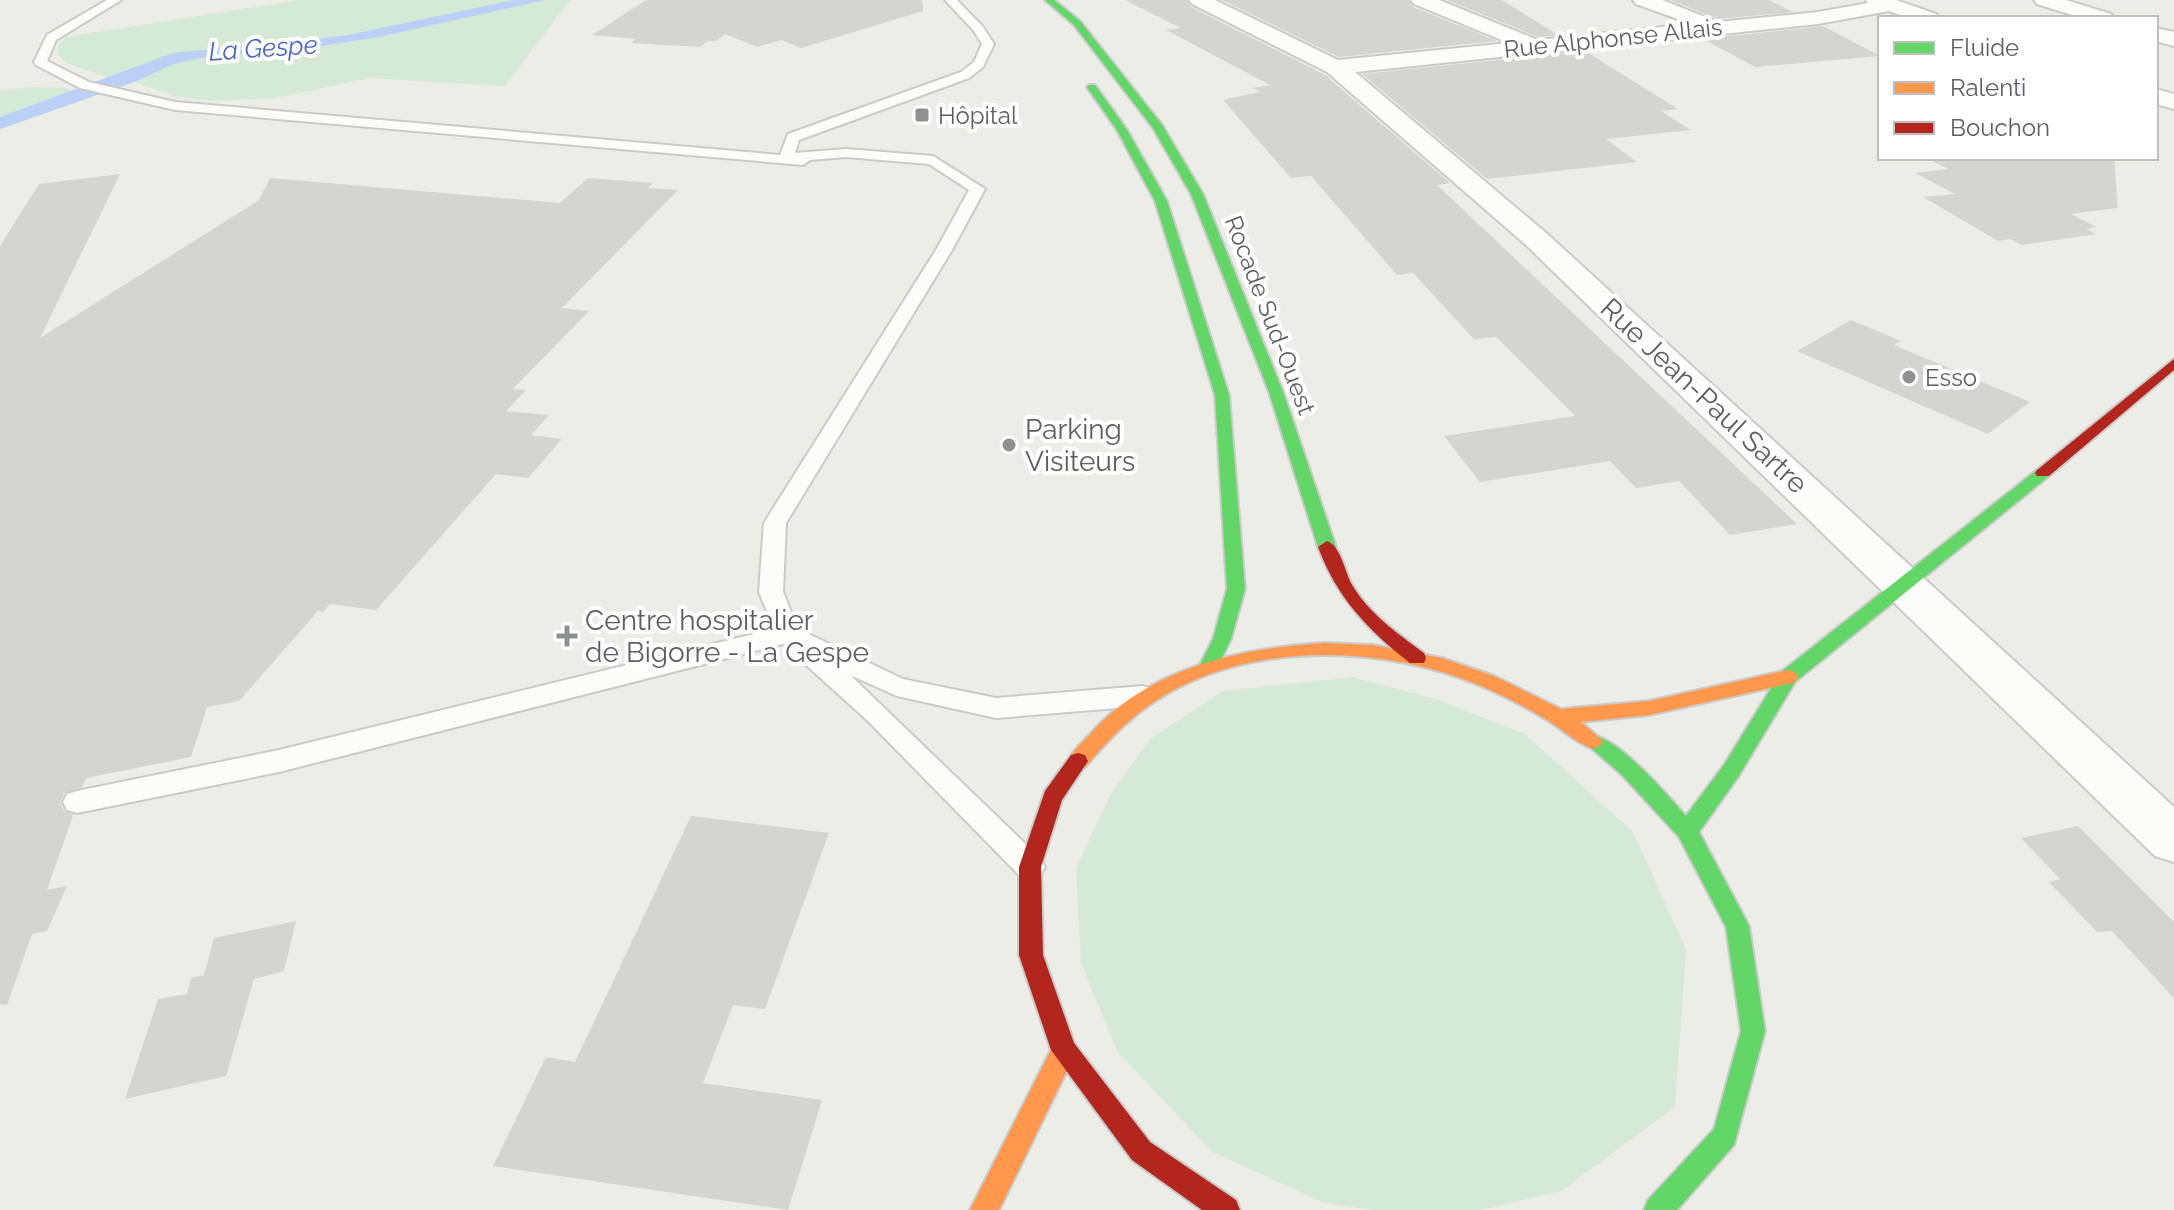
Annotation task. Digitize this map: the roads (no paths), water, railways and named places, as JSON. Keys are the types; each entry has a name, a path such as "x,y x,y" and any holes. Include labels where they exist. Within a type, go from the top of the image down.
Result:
{"main road":[{"name":"Rocade Sud-Ouest","path":"1049,0 1077,23 1158,127 1197,194 1276,392 1338,579 1368,620 1419,659"},
{"path":"1078,68 1122,130 1161,201 1222,395 1236,589 1222,639 1208,667"},
{"path":"1687,831 1731,771 1788,677 1903,583 1992,516 2174,363"},
{"path":"1226,1210 1141,1151 1064,1050 1031,955 1030,867 1052,797 1093,740 1145,696 1208,667 1274,652 1346,649 1419,659 1491,682 1560,717 1628,768 1687,831 1737,926 1753,1031 1725,1136 1658,1210"},
{"path":"1560,717 1649,708 1788,677"},
{"path":"984,1210 996,1192 1064,1050"}],"street":[{"name":"Rue Jean-Paul Sartre","path":"1199,0 1335,67 1535,238 2174,840"},
{"path":"1421,0 1535,45"},
{"path":"1643,0 1722,27"},
{"path":"2044,0 2081,11 2109,10"},
{"name":"Rue Alphonse Allais","path":"1335,67 1818,18 1883,2"},
{"path":"1883,2 1923,16"}],"lane":[{"path":"115,0 51,38 40,62 85,85 175,106 786,158 842,169"},
{"path":"786,158 793,137 965,75 979,64 988,44 979,29 951,0"},
{"path":"786,158 846,153 933,160 977,189 944,250 775,523 771,592 788,634 877,714 1030,867"},
{"path":"884,172 926,175 954,172"},
{"path":"77,802 279,761 788,634 897,687 996,708 1145,696"}],"water":[{"name":"La Gespe","path":"513,0 545,0 379,37 303,49 201,58 174,64 134,82 0,129 0,117 173,53 343,36"}],"place":[{"name":"Hôpital","path":"922,115"},
{"name":"Esso","path":"1909,377"},
{"name":"Parking Visiteurs","path":"1009,445"},
{"name":"Centre hospitalier de Bigorre - La Gespe","path":"567,636"}]}
